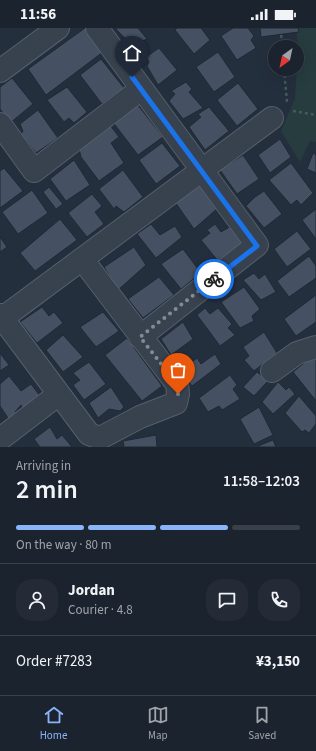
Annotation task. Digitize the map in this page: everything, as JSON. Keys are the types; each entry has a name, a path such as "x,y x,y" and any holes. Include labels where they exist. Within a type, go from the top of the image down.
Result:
{"street":[{"path":"0,71 58,28"},
{"path":"97,28 257,246 140,337"},
{"path":"0,124 34,171 142,89"},
{"path":"82,259 177,384 178,394 176,403 140,417 101,442 89,434 1,317 282,111"},
{"path":"272,371 297,353 316,347"},
{"path":"0,439 59,394"}],"path":[{"path":"281,35 282,40"},
{"path":"284,76 282,111 316,115"}],"green space":[{"path":"296,28 316,28 316,142 310,141 300,162 281,131 295,99 296,76 304,76 304,40 297,40"}],"building":[{"path":"85,28 88,28 103,52 46,95 28,69"},
{"path":"115,28 138,28 147,39 132,46"},
{"path":"177,28 201,28 210,40 194,54 175,30"},
{"path":"233,28 248,28 254,36 251,40 256,48 237,60 221,36"},
{"path":"260,28 298,28 299,32 261,37"},
{"path":"159,48 177,70 158,85 147,66 149,62 146,57"},
{"path":"218,52 235,77 214,92 196,67"},
{"path":"101,59 124,88 102,104 80,75"},
{"path":"12,78 33,104 10,123 0,109 0,87"},
{"path":"186,82 192,89 189,92 203,108 183,119 169,101 175,94 171,91"},
{"path":"238,83 258,109 237,126 217,100"},
{"path":"67,87 87,112 74,123 69,118 64,122 47,100"},
{"path":"137,104 163,137 138,155 112,121"},
{"path":"209,107 229,131 205,150 189,127 201,117 198,114"},
{"path":"38,110 58,138 36,153 21,134 23,131 20,124"},
{"path":"110,125 119,137 111,143 124,163 99,181 81,157 79,149"},
{"path":"280,139 291,157 270,173 258,155"},
{"path":"162,143 180,166 156,184 139,160"},
{"path":"313,153 316,155 316,173 307,169"},
{"path":"243,155 259,179 237,194 220,170"},
{"path":"74,160 90,185 66,201 50,179"},
{"path":"291,163 313,193 301,205 297,200 291,205 269,180"},
{"path":"4,168 23,191 0,208 0,171"},
{"path":"123,170 143,197 124,212 116,206 114,209 99,189"},
{"path":"202,184 218,208 194,229 175,202 193,186"},
{"path":"49,187 63,204 56,209 43,192"},
{"path":"32,190 48,213 18,234 2,212"},
{"path":"264,191 282,214 264,228 246,206"},
{"path":"92,194 102,206 95,212 104,224 87,237 68,213"},
{"path":"316,209 316,239 302,220"},
{"path":"60,219 77,240 35,271 20,253"},
{"path":"151,224 160,235 175,226 182,237 156,258 137,234"},
{"path":"215,224 221,232 231,226 242,243 218,261 201,240 210,233 207,230"},
{"path":"297,231 311,249 287,267 274,249"},
{"path":"0,237 7,247 0,252"},
{"path":"134,247 146,265 118,290 104,267"},
{"path":"183,249 201,273 181,289 161,264"},
{"path":"309,256 316,266 316,278 289,297 277,281"},
{"path":"254,273 259,279 265,274 276,292 261,300 243,280"},
{"path":"159,277 174,295 143,318 128,299"},
{"path":"244,287 260,309 252,316 254,321 240,328 221,302"},
{"path":"316,295 316,322 296,336 284,319"},
{"path":"42,307 49,316 54,312 63,323 37,343 20,322"},
{"path":"205,308 210,314 218,308 232,324 228,328 235,335 220,346 197,315"},
{"path":"103,312 119,331 96,347 80,327"},
{"path":"183,322 193,339 171,355 161,339"},
{"path":"264,332 277,353 254,371 244,360 249,356 243,347"},
{"path":"63,335 83,357 63,372 46,350"},
{"path":"127,338 162,386 142,401 105,355"},
{"path":"0,353 9,365 0,371"},
{"path":"215,354 221,364 192,386 180,371 197,358 201,364"},
{"path":"314,355 316,358 316,401 293,372"},
{"path":"89,362 106,384 84,400 73,385 80,380 73,373"},
{"path":"257,372 268,381 254,396 243,387"},
{"path":"230,375 237,385 233,389 240,399 222,410 219,406 208,412 199,398"},
{"path":"9,376 21,391 31,384 40,396 23,409 21,405 15,412 20,420 12,424 0,406 0,384"},
{"path":"278,382 286,390 289,387 295,394 273,414 262,402"},
{"path":"111,387 124,407 120,411 109,409 98,418 89,403"},
{"path":"299,396 316,416 316,424 309,433 305,430 302,432 285,413"},
{"path":"259,407 273,435 254,444 240,419"},
{"path":"50,427 57,439 62,435 72,447 40,447 34,439"},
{"path":"156,435 157,447 124,447 123,441"},
{"path":"273,440 276,447 258,447 258,446"}],"way so far":[{"path":"178,394 177,384 140,337 214,279"}],"route":[{"path":"132,77 257,246 214,279"}]}
